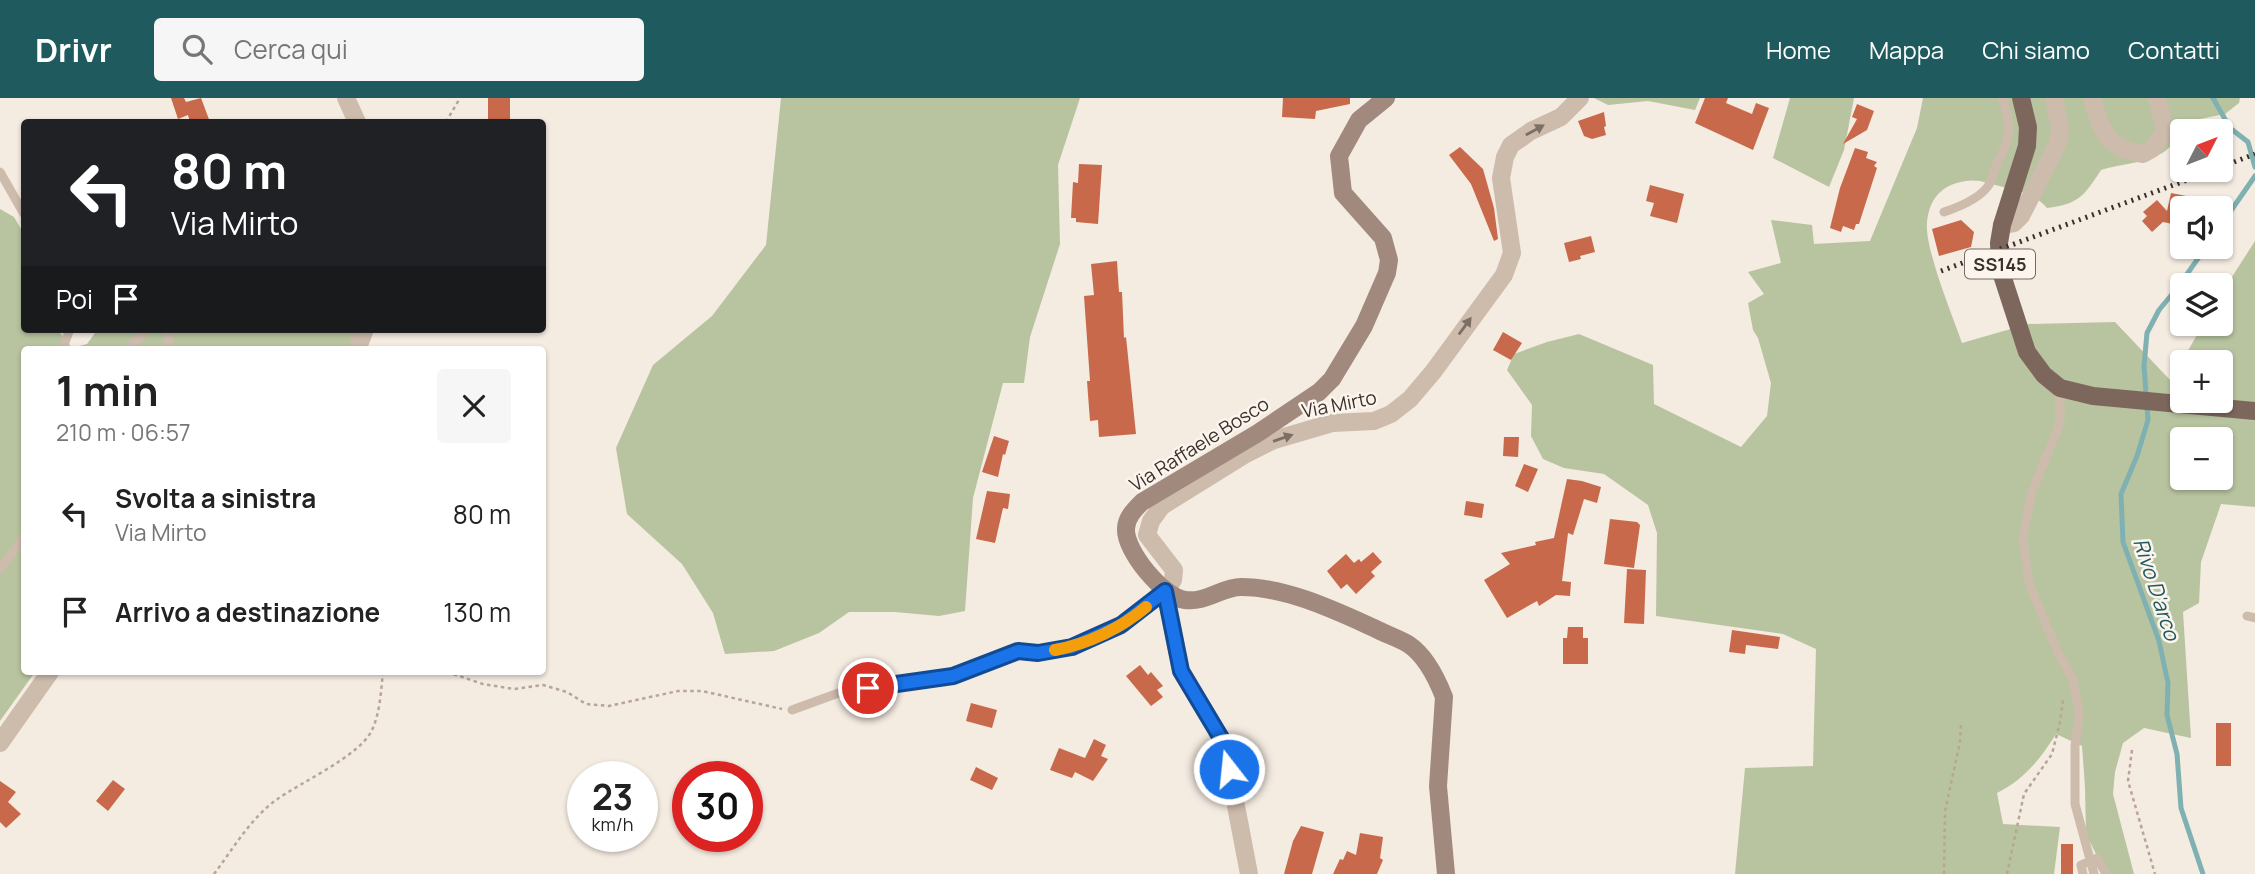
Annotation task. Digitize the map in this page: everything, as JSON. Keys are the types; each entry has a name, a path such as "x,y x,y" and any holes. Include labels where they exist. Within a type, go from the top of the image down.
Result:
{"main road":[{"name":"SS145","path":"2021,98 2028,127 2028,146 2002,225 1999,243 2000,269 2027,352 2044,375 2060,388"},
{"path":"2060,388 2077,394 2110,398 2255,411"}],"street":[{"path":"346,98 356,119"},
{"name":"Via Raffaele Bosco","path":"1165,591 1137,559 1127,540 1127,523 1133,511 1142,502 1258,433 1319,392 1332,379 1364,326 1387,273 1389,260 1383,238 1343,193 1339,156 1359,120 1386,98"},
{"name":"Via Mirto","path":"1165,591 1172,580 1174,570 1147,535 1162,506 1244,455 1274,440 1332,423 1374,421 1391,414 1409,399 1433,372 1504,275 1512,253 1501,178 1505,157 1511,145 1531,131 1560,117 1580,98"},
{"path":"2002,225 2014,223 2021,216 2058,143 2060,128 2054,98"},
{"path":"2092,98 2104,135 2128,152 2143,154 2152,149 2165,131 2157,98"},
{"path":"1165,591 1183,600 1205,599 1237,587 1259,587 1276,591 1343,614 1408,644 1419,654 1439,684 1444,697 1438,786 1446,874"},
{"path":"1165,591 1181,671 1224,743 1249,874"},
{"path":"0,743 48,675"}],"lane":[{"path":"1944,212 1965,205 1989,185 2008,144 2009,120 2002,98"},
{"path":"0,172 21,209"},
{"path":"130,346 145,333"},
{"path":"2060,388 2060,423 2031,494 2023,538 2029,583 2059,655 2073,679 2079,714 2075,804 2094,874"},
{"path":"0,569 21,541"},
{"path":"792,710 844,691 953,676 1018,651 1038,653 1072,647 1121,625 1165,591"},
{"path":"2083,874 2081,865 2097,858 2106,874"}],"path":[{"path":"448,119 460,98"},
{"path":"214,874 257,816 278,799 349,755 366,740 373,728 382,675"},
{"path":"456,675 483,684 514,689 543,685 567,691 586,704 609,706 678,691 702,691 792,710"},
{"path":"2007,874 2024,794 2052,754 2063,695"},
{"path":"1944,874 1945,811 1960,742 1961,724"},
{"path":"2132,750 2128,781 2155,874"}],"green space":[{"path":"781,98 1080,98 1058,165 1060,244 1030,337 1024,383 1003,383 973,498 965,611 939,616 849,612 819,633 774,651 725,654 713,613 682,564 627,514 616,448 653,365 712,316 766,245"},
{"path":"1594,98 1700,98 1695,110 1648,101 1608,105"},
{"path":"1790,98 1854,98 1844,150 1829,187 1773,158"},
{"path":"1923,98 2240,98 2239,103 2225,114 2200,119 2170,119 2170,147 2152,158 2101,170 2080,197 2067,204 2047,208 2035,198 2020,192 1983,182 1960,182 1941,192 1933,201 1927,224 1935,266 1962,343 2028,324 2115,322 2170,380 2170,413 2233,413 2233,350 2188,350 2196,336 2233,336 2233,275 2255,241 2255,507 2221,504 2201,562 2199,603 2183,612 2191,738 2144,728 2123,743 2115,772 2113,794 2134,874 2106,874 2086,834 2082,746 2056,734 2031,768 2016,782 1997,793 2003,824 2060,827 2054,874 1735,874 1745,768 1813,766 1816,649 1783,634 1656,616 1657,533 1648,505 1604,474 1564,468 1543,459 1531,436 1532,405 1507,370 1514,354 1579,334 1653,365 1654,404 1741,447 1767,416 1771,383 1758,338 1753,330 1748,303 1764,294 1748,272 1781,263 1771,220 1812,225 1814,244 1870,241 1917,128"},
{"path":"0,209 14,217 21,229 21,333 60,333 70,346 21,346 21,675 33,675 0,721"},
{"path":"95,333 355,333 350,346 80,346 87,344"}],"building":[{"path":"171,98 184,98 186,102 201,98 209,119 189,119 188,115 178,119"},
{"path":"488,98 510,98 510,119 488,119"},
{"path":"1283,98 1350,98 1350,104 1316,111 1315,119 1282,117"},
{"path":"1705,98 1728,98 1726,103 1752,114 1756,103 1769,108 1753,150 1695,123"},
{"path":"1857,104 1874,111 1867,130 1843,144 1857,119 1852,117"},
{"path":"1604,112 1606,135 1592,139 1584,136 1578,121"},
{"path":"1460,147 1483,169 1494,208 1498,239 1494,241 1471,184 1449,155"},
{"path":"1855,148 1868,152 1866,158 1877,162 1874,166 1877,168 1859,224 1856,224 1854,230 1843,226 1841,232 1830,228 1840,188"},
{"path":"1079,164 1102,165 1098,224 1076,222 1076,218 1071,218 1073,182 1078,183"},
{"path":"1650,185 1684,194 1677,223 1650,216 1654,203 1646,201"},
{"path":"2170,198 2170,223 2163,222 2152,232 2142,221 2147,216 2143,212 2157,200 2167,211"},
{"path":"1961,220 1974,232 1971,247 1939,256 1932,229"},
{"path":"1591,236 1595,252 1569,262 1564,243"},
{"path":"1117,261 1136,434 1099,437 1098,420 1090,421 1084,296 1094,295 1091,264"},
{"path":"1503,332 1522,343 1511,360 1493,350"},
{"path":"994,436 1009,441 998,477 982,472"},
{"path":"1504,437 1519,437 1518,457 1503,456"},
{"path":"1524,464 1538,469 1528,492 1515,486"},
{"path":"1567,479 1601,487 1597,503 1584,499 1573,535 1568,533 1562,581 1571,582 1570,596 1556,595 1539,606 1537,601 1507,618 1484,580 1510,564 1501,553 1554,538"},
{"path":"987,491 1010,494 1008,509 1003,508 995,543 976,539"},
{"path":"1466,501 1484,504 1482,518 1464,515"},
{"path":"1610,519 1637,522 1640,525 1634,568 1604,564"},
{"path":"1373,552 1382,562 1371,572 1375,576 1356,594 1347,584 1341,589 1327,571 1346,554 1354,563 1359,559 1361,562"},
{"path":"1627,569 1646,570 1644,624 1624,623"},
{"path":"1568,627 1583,627 1583,638 1588,638 1588,664 1563,664 1563,638 1567,638"},
{"path":"1732,630 1780,637 1778,649 1746,645 1745,654 1729,652"},
{"path":"1140,665 1148,675 1151,672 1163,686 1157,690 1163,697 1151,706 1126,676"},
{"path":"971,703 997,710 992,728 966,721"},
{"path":"2216,723 2231,723 2231,766 2216,766"},
{"path":"1094,739 1106,745 1101,756 1108,759 1093,781 1075,772 1072,778 1050,770 1059,748 1085,758"},
{"path":"1214,752 1219,777 1213,780 1198,760"},
{"path":"976,767 998,778 992,790 970,780"},
{"path":"113,780 125,789 108,811 96,801"},
{"path":"0,781 16,792 8,802 21,814 6,828 0,822"},
{"path":"1301,826 1324,832 1312,874 1284,874 1293,841"},
{"path":"1360,833 1383,837 1380,858 1383,860 1377,874 1333,874 1347,851 1356,855"},
{"path":"2061,844 2073,844 2073,874 2061,874"}],"waterway":[{"name":"Rivo D'arco","path":"2213,98 2230,128 2248,142 2255,167"},
{"name":"Rivo D'arco","path":"2233,208 2255,176"},
{"name":"Rivo D'arco","path":"2198,259 2159,310 2147,333 2144,366 2148,420 2121,494 2123,542 2159,641 2168,683 2167,715 2177,754 2181,808 2203,874"}],"railway":[{"path":"2233,162 2255,154"},
{"path":"1941,271 2182,182"}],"slow traffic":[{"path":"1055,650 1072,647 1121,625 1146,607"}],"route":[{"path":"868,688 953,676 1018,651 1038,653 1072,647 1121,625 1165,591 1181,671 1224,743 1229,769"}]}
